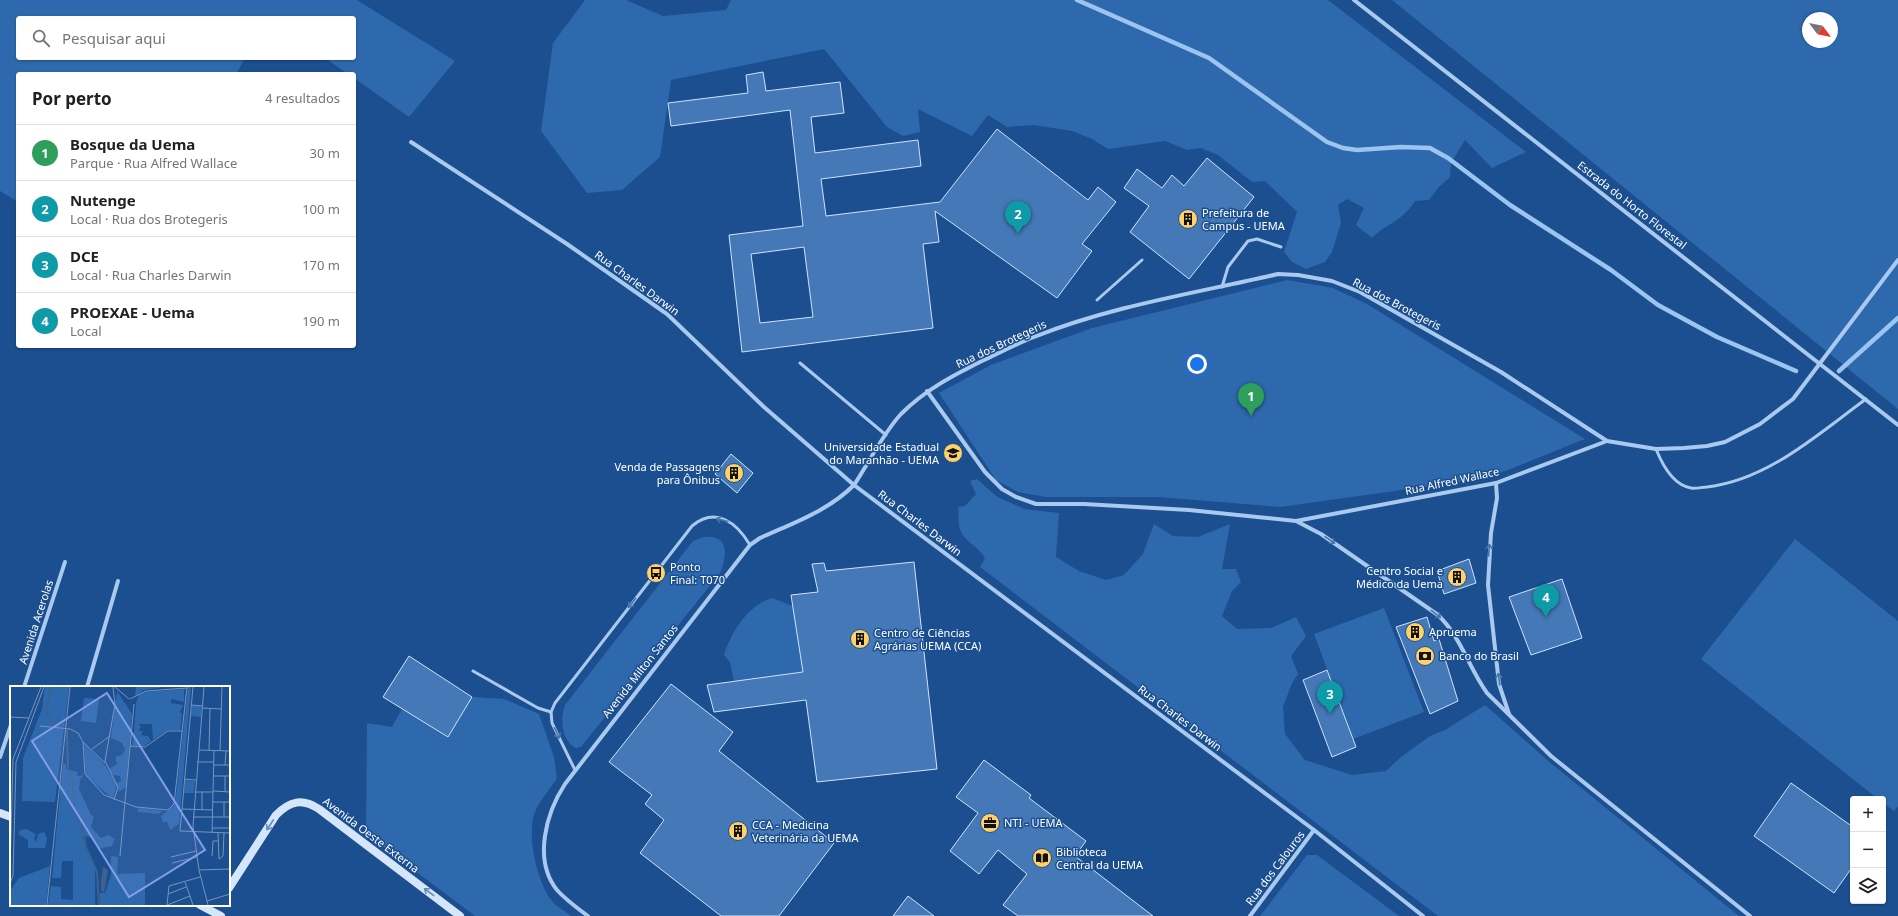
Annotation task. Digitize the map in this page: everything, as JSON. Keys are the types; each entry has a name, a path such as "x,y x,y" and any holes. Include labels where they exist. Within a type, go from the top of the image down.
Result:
{"street":[{"name":"Estrada do Horto Florestal","path":"1354,0 1898,425"},
{"name":"Rua Charles Darwin","path":"411,142 567,244 668,314 764,407 854,485 1314,830 1423,916"},
{"name":"Rua dos Brotegeris","path":"854,485 900,416 928,391 941,382 993,356 1051,330 1074,322 1144,304 1278,274 1298,275 1332,281 1380,303 1501,372 1607,441 1656,449 1707,446 1725,442 1742,434 1760,424 1792,399 1898,260"},
{"path":"928,391 985,472 1005,491 1023,500 1036,504 1084,504 1189,510 1296,521 1321,534 1438,615 1445,622 1462,647 1479,682 1487,693 1551,756 1750,916"},
{"name":"Rua Alfred Wallace","path":"1296,521 1496,482 1607,441"},
{"path":"1496,482 1497,498 1491,533 1488,585 1499,684 1510,716"},
{"name":"Avenida Milton Santos","path":"588,916 557,890 547,870 544,849 547,823 557,796 575,770 750,545 760,538 832,503 854,485"},
{"name":"Avenida Acerolas","path":"24,686 65,562"},
{"path":"87,686 118,581"},
{"path":"0,757 10,728"},
{"name":"Avenida Oeste Externa","path":"230,886 276,816 286,806 299,801 311,804 460,916"},
{"path":"0,813 10,817"},
{"name":"Rua dos Calouros","path":"1250,916 1314,830"},
{"path":"202,906 221,916"}],"lane":[{"path":"1222,287 1228,267 1248,241 1257,239 1280,247"},
{"path":"1097,300 1142,260"},
{"path":"800,362 886,435"},
{"path":"1656,449 1664,468 1677,480 1691,488 1719,485 1760,472 1806,443 1866,399"},
{"path":"575,770 552,723 551,712 555,703 692,526 706,518 727,521 738,528 750,545"},
{"path":"473,671 538,708 551,712"}],"shaded area":[{"path":"0,0 357,0 455,61 409,117 356,79 356,72 345,72 328,60 356,60 356,16 16,16 16,60 244,60 237,72 16,72 16,201 0,191"},
{"path":"585,0 626,0 663,16 726,10 731,0 1328,0 1526,152 1492,168 1465,140 1451,163 1450,177 1438,188 1429,200 1415,201 1400,218 1372,238 1356,225 1364,208 1347,199 1338,205 1341,223 1332,252 1325,262 1306,269 1292,262 1284,252 1297,212 1265,181 1252,182 1218,155 1201,148 1187,150 1165,141 1108,149 1092,139 1072,131 1034,125 1007,127 988,115 972,136 918,109 920,132 903,136 887,127 824,49 671,80 660,157 622,190 587,193 541,131 553,43"},
{"path":"1392,0 1898,0 1898,409"},
{"path":"1287,280 1333,288 1367,304 1585,439 1508,470 1481,479 1280,507 1157,497 1046,497 1018,492 996,480 939,393 991,365 1092,328"},
{"path":"977,479 996,496 1024,509 1059,513 1056,557 1079,571 1106,580 1124,575 1143,554 1154,524 1173,536 1198,537 1230,524 1222,569 1236,569 1241,582 1232,591 1222,616 1237,629 1271,628 1296,617 1306,636 1291,656 1298,674 1292,683 1283,707 1285,734 1305,760 1352,775 1386,771 1401,757 1430,736 1445,730 1485,705 1547,760 1739,916 1438,916 980,567 985,558 962,534 959,525 958,507 965,506 976,494 970,481"},
{"path":"704,537 718,539 722,543 725,554 720,573 581,747 576,748 571,745 567,740 563,729 562,716 565,705 693,541"},
{"path":"1795,539 1898,621 1898,806 1894,811 1886,805 1886,796 1874,796 1701,659"},
{"path":"772,598 793,606 803,672 734,681 730,662 724,655 731,637 748,613 763,602"},
{"path":"1384,608 1424,712 1353,739 1314,634"},
{"path":"472,697 504,699 539,714 554,757 557,778 535,812 532,832 534,858 542,882 552,901 571,916 475,916 366,834 367,723 392,727 402,709 448,737"},
{"path":"1307,855 1317,855 1399,916 1260,916"}],"building":[{"path":"763,72 766,91 840,82 844,113 811,117 815,153 918,140 921,166 821,179 826,216 940,202 997,129 1088,200 1098,187 1116,202 1082,244 1092,251 1057,298 935,211 939,242 923,244 933,328 742,352 729,235 803,226 790,110 671,126 668,103 748,93 746,75","holes":["804,247 813,317 760,323 751,254"]},
{"name":"Prefeitura de Campus - UEMA","path":"1207,158 1254,197 1189,279 1130,232 1149,206 1124,188 1137,169 1162,188 1172,175 1184,186"},
{"name":"Venda de Passagens para Ônibus","path":"731,454 753,473 737,493 715,474"},
{"name":"Centro Social e Médico da Uema","path":"1469,559 1476,583 1444,594 1437,571"},
{"name":"Centro de Ciências Agrárias UEMA (CCA)","path":"914,562 937,769 817,782 806,700 714,712 707,685 803,672 791,595 818,592 812,564 824,563 826,571"},
{"path":"1562,579 1582,638 1531,655 1509,597"},
{"path":"1427,617 1434,641 1439,639 1458,701 1430,714 1396,627"},
{"path":"409,656 472,697 448,737 383,697"},
{"path":"1327,670 1356,747 1332,757 1303,680"},
{"name":"CCA - Medicina Veterinária da UEMA","path":"671,684 733,732 719,751 834,843 779,916 721,916 640,853 664,820 645,804 652,795 609,762"},
{"path":"984,760 1031,795 1029,798 1086,841 1075,856 1153,916 1018,916 1003,905 1027,874 998,850 979,874 950,851 978,813 956,797"},
{"path":"1791,783 1850,825 1850,870 1834,893 1754,836"},
{"path":"908,896 934,916 893,916"}],"waterway":[{"path":"1077,0 1209,58 1327,142 1343,148 1357,150 1401,147 1430,148 1448,158 1510,205 1611,270 1658,305 1717,337 1796,371"},
{"path":"1839,371 1898,318"}],"place":[{"name":"Prefeitura de Campus - UEMA","path":"1188,219"},
{"name":"Nutenge","path":"1018,234"},
{"name":"Bosque da Uema","path":"1251,416"},
{"name":"Universidade Estadual do Maranhão - UEMA","path":"953,453"},
{"name":"Venda de Passagens para Ônibus","path":"734,473"},
{"name":"Ponto Final: T070","path":"656,573"},
{"name":"Centro Social e Médico da Uema","path":"1457,577"},
{"name":"PROEXAE - Uema","path":"1546,617"},
{"name":"Apruema","path":"1415,632"},
{"name":"Centro de Ciências Agrárias UEMA (CCA)","path":"860,639"},
{"name":"Banco do Brasil","path":"1425,656"},
{"name":"DCE","path":"1330,714"},
{"name":"NTI - UEMA","path":"990,823"},
{"name":"CCA - Medicina Veterinária da UEMA","path":"738,831"},
{"name":"Biblioteca Central da UEMA","path":"1042,858"}]}
